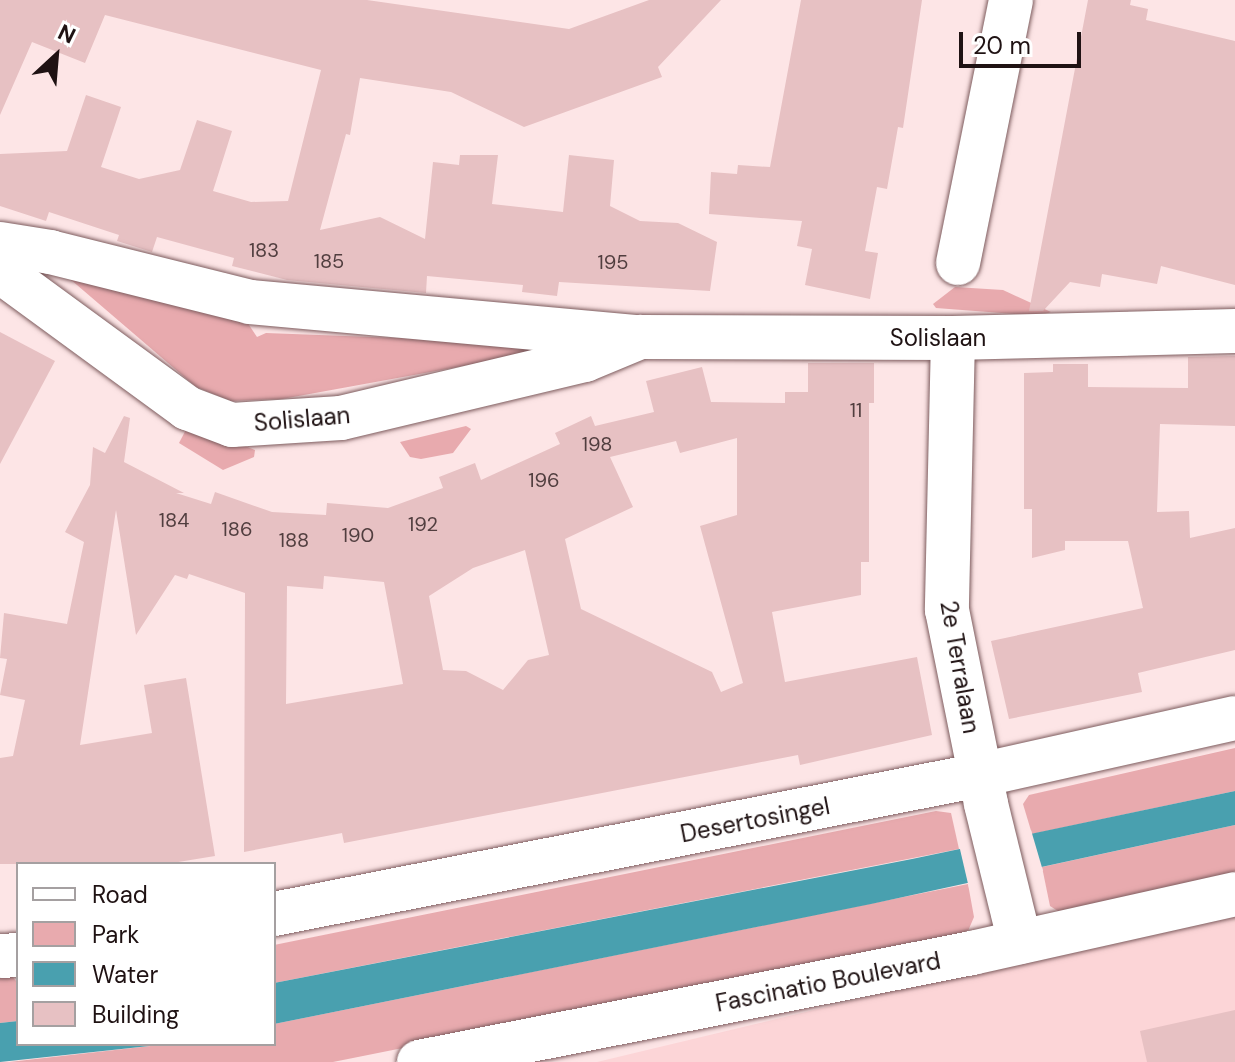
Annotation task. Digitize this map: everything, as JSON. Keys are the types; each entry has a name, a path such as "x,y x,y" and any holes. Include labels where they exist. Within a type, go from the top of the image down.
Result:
{"street":[{"path":"958,263 1011,0"},
{"name":"Solislaan","path":"0,244 50,252 250,302 640,337 953,338 1235,331"},
{"name":"Solislaan","path":"0,271 187,408 232,425 341,418 585,360 640,337"},
{"name":"2e Terralaan","path":"953,338 947,610 983,790 1020,942"},
{"name":"Desertosingel","path":"276,914 983,790 1235,718"},
{"name":"Fascinatio Boulevard","path":"419,1062 1020,942 1235,894"}],"shaded area":[{"path":"1235,909 1235,1062 597,1062"}],"green space":[{"path":"70,279 245,319 257,337 266,333 555,344 563,348 282,399 231,401 196,387"},
{"path":"955,287 1003,290 1051,312 1040,316 936,308 933,304"},
{"path":"189,424 255,450 254,457 223,470 179,443"},
{"path":"466,426 471,429 453,453 421,459 410,457 400,442"},
{"path":"1235,748 1235,791 1032,834 1023,804 1029,795"},
{"path":"936,811 951,813 959,849 276,983 276,945"},
{"path":"1235,825 1235,876 1061,913 1050,906 1042,867"},
{"path":"968,884 974,917 968,931 957,937 333,1062 9,1062 150,1046 276,1046 276,1024"},
{"path":"0,973 10,974 16,981 16,1021 0,1023"}],"water":[{"path":"1235,791 1235,825 871,904 276,1024 276,983 912,859"},
{"path":"16,1021 16,1046 149,1046 0,1062 0,1023"}],"pier":[{"path":"1031,830 1043,871 969,888 959,845"}],"building":[{"path":"0,0 367,0 569,29 649,0 721,0 658,67 662,77 524,127 451,92 360,78 350,135 346,134 320,230 380,217 425,239 433,162 459,165 460,155 498,155 492,204 563,212 569,155 614,160 610,206 640,221 678,223 717,242 710,291 559,282 557,296 522,292 523,285 427,276 426,293 287,280 232,266 234,258 157,237 152,252 117,241 119,235 49,212 46,221 0,206 0,154 67,151 86,95 121,107 101,167 139,179 180,170 197,120 232,131 213,191 251,202 288,201 321,70 105,15 85,63 32,42 0,115"},
{"path":"801,0 922,0 903,128 898,127 887,189 877,187 865,251 878,253 870,299 805,285 812,249 797,246 802,221 709,214 711,172 737,174 738,165 770,167"},
{"path":"1088,0 1131,0 1130,5 1148,9 1146,20 1235,41 1235,285 1161,266 1157,284 1102,274 1100,287 1070,282 1043,311 1029,311"},
{"path":"0,332 55,361 0,464"},
{"path":"1235,356 1235,426 1160,424 1157,512 1189,511 1190,538 1235,528 1235,650 1138,673 1142,692 1009,719 991,641 1143,608 1128,541 1065,541 1065,550 1032,558 1032,509 1024,509 1024,373 1053,372 1053,364 1088,364 1088,387 1188,388 1188,357"},
{"path":"808,363 874,363 874,403 869,403 869,562 861,562 861,595 772,612 785,682 917,657 932,735 800,765 798,755 344,843 342,833 244,852 245,593 189,574 187,579 175,575 136,635 116,510 80,745 152,733 144,685 186,678 215,856 178,862 0,864 0,758 13,756 25,700 0,695 7,659 0,658 4,613 67,624 84,542 65,532 90,485 93,447 105,453 124,416 130,418 124,462 184,493 176,493 211,504 215,492 272,512 326,515 327,503 388,508 443,488 439,477 475,463 481,480 560,444 555,433 591,416 595,426 654,412 646,381 702,367 711,402 785,403 785,392 808,392","holes":["737,438 737,515 700,526 743,683 721,692 712,672 581,609 565,539 633,507 610,457 676,441 680,453","525,550 549,655 528,660 503,690 466,671 443,670 429,596 473,568","324,576 384,582 403,684 286,704 287,586 323,589"]},
{"path":"1235,1010 1235,1062 1147,1062 1140,1031"}]}
